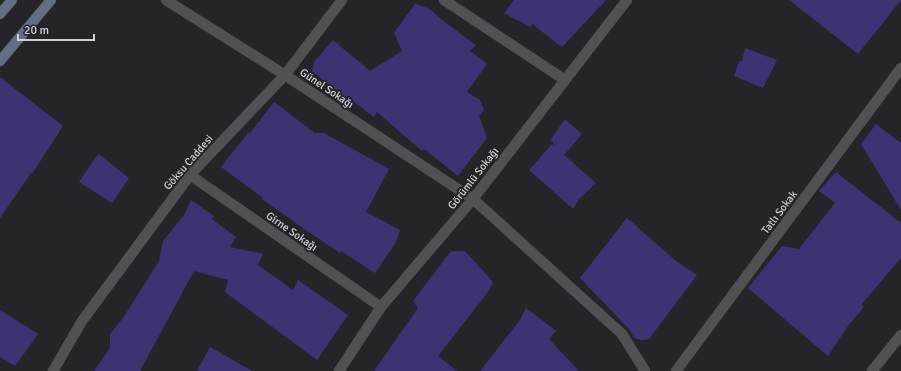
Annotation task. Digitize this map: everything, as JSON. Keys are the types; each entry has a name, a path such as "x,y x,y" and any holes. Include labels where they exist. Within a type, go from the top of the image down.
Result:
{"main road":[{"path":"0,14 12,0"},
{"path":"0,62 51,0"}],"street":[{"name":"Günel Sokağı","path":"166,0 285,75 473,199 622,334 645,371"},
{"name":"Göksu Caddesi","path":"53,371 82,321 190,175 285,75 342,0"},
{"path":"444,0 565,80"},
{"name":"Görümlü Sokağı","path":"339,371 381,306 473,199 627,0"},
{"name":"Tatlı Sokak","path":"676,371 901,68"},
{"name":"Girne Sokağı","path":"190,175 381,306"},
{"path":"872,371 901,335"}],"building":[{"path":"514,0 606,0 562,47 532,24 530,27 504,13"},
{"path":"789,0 901,0 858,54"},
{"path":"415,4 430,9 443,21 476,45 470,51 487,64 467,92 480,100 484,110 479,116 487,138 458,176 424,149 422,151 377,112 374,117 350,99 349,101 312,71 314,62 333,40 370,71 402,51 394,33"},
{"path":"745,48 777,60 763,88 734,76 739,61 742,61"},
{"path":"0,77 63,126 32,174 31,173 0,218"},
{"path":"274,102 316,134 324,133 389,169 366,212 400,230 395,244 375,273 341,251 340,253 310,233 262,199 263,198 221,167"},
{"path":"565,119 582,134 564,155 596,183 579,199 573,209 529,170 552,144 555,147 551,139"},
{"path":"876,124 901,143 901,210 861,144"},
{"path":"99,154 129,178 112,203 79,182"},
{"path":"836,172 901,223 901,258 861,305 864,307 848,326 828,356 748,288 782,246 799,249 835,203 819,191"},
{"path":"191,200 214,216 212,219 236,237 230,247 263,254 258,265 293,290 298,280 348,315 317,360 225,292 228,280 194,271 140,371 94,371 110,348 110,334 123,318 159,261 163,241 184,215"},
{"path":"627,218 676,261 697,275 649,339 642,340 634,338 630,330 580,278"},
{"path":"451,251 465,251 493,282 488,292 438,356 457,371 374,371 418,308 413,301"},
{"path":"526,308 556,331 549,339 579,371 480,371 520,320"},
{"path":"0,310 38,334 15,366 0,357"},
{"path":"210,347 252,371 197,371"}]}
